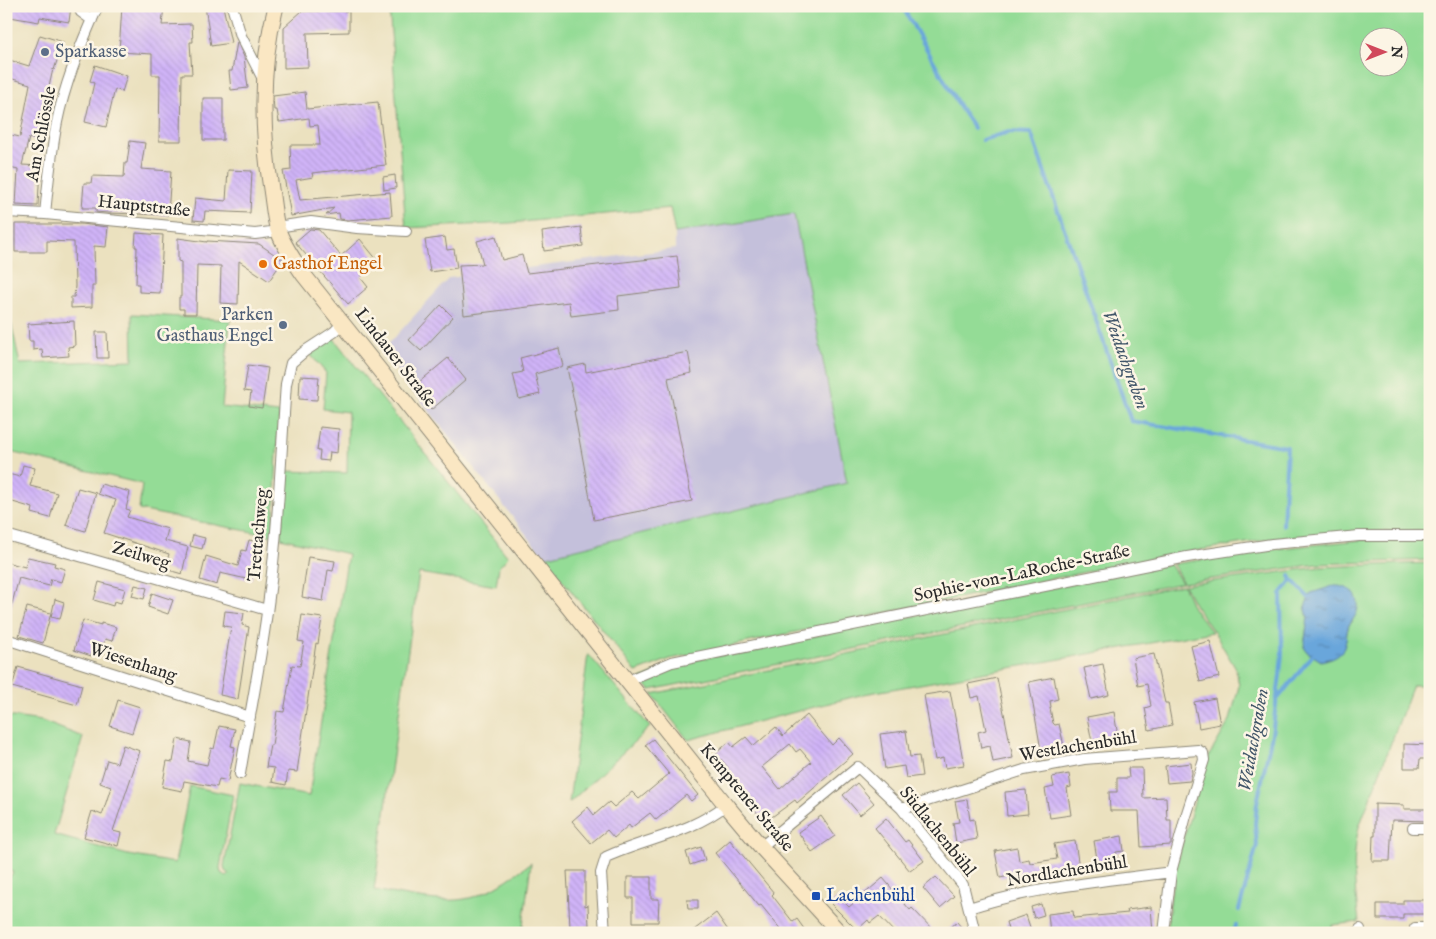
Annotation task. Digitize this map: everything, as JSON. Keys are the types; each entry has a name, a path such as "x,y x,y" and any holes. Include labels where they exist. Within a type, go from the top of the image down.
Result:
{"main road":[{"name":"Lindauer Straße","path":"276,6 266,53 264,148 278,228 303,274 629,682"},
{"name":"Kemptener Straße","path":"629,682 762,848 840,933"}],"street":[{"path":"79,6 81,12 92,20"},
{"name":"Am Schlössle","path":"45,214 57,121 71,72 98,6"},
{"path":"232,6 241,36 264,80"},
{"name":"Hauptstraße","path":"6,212 255,234 271,232 283,226 310,222 357,228 406,231"},
{"name":"Trettachweg","path":"240,774 267,610 277,530 286,384 291,363 305,351 334,332 342,323"},
{"name":"Zeilweg","path":"6,535 267,610"},
{"name":"Sophie-von-LaRoche-Straße","path":"629,682 636,677 672,662 1169,560 1272,544 1359,536 1430,536"},
{"name":"Wiesenhang","path":"6,639 250,718"},
{"name":"Westlachenbühl","path":"902,809 1032,768 1093,758 1198,750 1203,752 1204,760 1171,872"},
{"name":"Südlachenbühl","path":"762,848 858,767 902,809 963,885 975,933"},
{"path":"605,933 601,873 606,857 624,849 687,829 726,805"},
{"path":"1413,828 1430,828"},
{"path":"1164,933 1171,872"},
{"name":"Nordlachenbühl","path":"969,908 996,900 1063,887 1171,872"},
{"path":"1415,928 1430,928"}],"shaded area":[{"path":"794,214 847,484 544,557 382,351 449,278 675,249 675,233"}],"green space":[{"path":"389,6 1430,6 1430,531 1359,532 1272,539 1174,554 670,659 636,672 544,557 847,483 794,214 675,233 670,208 510,223 406,228"},
{"path":"132,314 230,320 222,407 279,413 273,536 139,510 142,484 6,451 6,317 10,317 20,364 133,360"},
{"path":"331,335 508,557 499,567 496,586 419,573 374,890 428,899 456,900 469,898 494,888 531,863 522,933 6,933 6,883 13,872 6,870 6,716 42,721 83,737 54,835 128,855 175,863 190,786 233,795 220,868 221,873 227,877 229,874 225,871 224,866 240,783 309,796 348,554 281,538 285,471 347,473 348,412 323,409 326,373 309,353"},
{"path":"1430,539 1430,560 1318,564 1183,583 1173,564 1273,549 1360,540"},
{"path":"1430,563 1430,685 1413,685 1359,827 1354,863 1359,922 1332,925 1332,933 1166,933 1174,872 1206,761 1230,720 1239,686 1236,669 1214,632 1195,606 1184,585 1319,567","holes":["1305,606 1353,621 1349,625 1346,636 1312,656 1304,647 1308,617"]},
{"path":"1170,564 1182,583 650,690 641,679 672,665"},
{"path":"1183,585 1193,608 1212,632 864,694 688,740 652,694"},
{"path":"588,654 650,727 569,803"}],"water":[{"path":"1333,586 1349,589 1356,596 1358,606 1357,612 1349,625 1346,642 1342,651 1337,656 1321,661 1307,652 1304,647 1308,617 1305,606 1311,593"}],"building":[{"path":"12,6 71,6 69,22 40,17 39,22 10,17"},
{"path":"122,6 164,6 162,25 192,24 193,42 190,42 192,74 182,74 181,141 159,141 160,75 152,75 152,54 119,52"},
{"path":"205,6 223,6 231,43 211,46"},
{"path":"302,11 349,11 349,32 307,33 308,67 284,68 284,27"},
{"path":"40,35 63,42 53,69 37,140 29,138 22,165 40,166 38,206 16,205 18,170 6,167 6,134 20,137 30,84 6,77 6,59 29,66"},
{"path":"237,42 244,57 248,88 231,90 229,71 232,71"},
{"path":"95,65 127,76 122,92 115,89 106,127 85,122 94,83 90,81"},
{"path":"305,92 307,109 378,102 386,165 312,173 313,177 296,180 300,200 390,192 392,216 348,220 340,219 339,213 326,215 334,208 291,216 283,171 291,170 290,145 320,145 318,125 310,126 309,118 279,122 277,110 274,110 273,96"},
{"path":"203,98 223,98 223,140 203,140"},
{"path":"130,141 145,143 141,169 171,171 168,215 108,213 96,212 96,208 82,208 84,183 91,183 92,176 124,177"},
{"path":"228,170 252,171 250,213 205,211 204,221 193,220 195,198 226,201"},
{"path":"395,175 396,188 384,190 383,177"},
{"path":"15,224 81,224 108,227 106,247 94,246 95,286 92,286 92,307 71,308 71,297 74,297 75,286 74,242 47,241 47,252 15,252"},
{"path":"581,227 583,246 544,251 542,232"},
{"path":"310,229 319,230 341,256 360,239 378,261 360,277 368,287 348,304 295,242"},
{"path":"136,233 163,235 160,293 139,292 139,284 136,284"},
{"path":"496,236 502,260 522,255 527,273 677,256 681,288 618,296 619,310 571,316 569,302 464,315 459,265 483,264 477,241"},
{"path":"445,237 447,250 454,249 457,268 430,272 425,240"},
{"path":"178,238 207,242 259,244 283,260 269,281 239,261 238,304 220,303 221,266 197,265 196,314 184,314 184,309 179,309 181,262 178,261"},
{"path":"441,305 453,317 421,351 409,340"},
{"path":"74,321 75,346 68,347 69,356 43,358 42,349 33,350 33,341 29,341 28,324"},
{"path":"96,332 107,332 108,358 97,358"},
{"path":"559,348 563,366 535,374 540,394 519,399 513,374 523,372 520,358"},
{"path":"688,352 692,373 668,378 692,501 594,520 567,368 585,364 586,372"},
{"path":"448,358 466,380 431,410 412,388"},
{"path":"248,365 268,368 262,408 249,406 251,392 244,391"},
{"path":"300,376 319,377 317,400 299,399"},
{"path":"320,427 339,429 337,453 330,452 329,461 319,460 320,451 317,451"},
{"path":"23,465 35,468 30,486 57,493 50,518 32,513 33,508 6,500 8,474 20,477"},
{"path":"101,484 130,492 126,509 130,510 127,517 168,529 165,541 188,547 182,574 165,569 169,554 104,533 116,500 98,494"},
{"path":"78,488 96,493 85,531 66,525"},
{"path":"193,535 205,538 202,549 190,546"},
{"path":"249,540 260,542 251,580 220,573 217,585 200,580 206,556 238,566 242,550 246,551"},
{"path":"28,557 55,563 54,566 65,569 61,582 51,579 49,586 19,578 9,614 6,614 6,562 25,567"},
{"path":"308,557 335,561 333,571 328,570 323,601 302,597"},
{"path":"99,582 125,589 121,603 114,601 113,606 94,600"},
{"path":"135,585 147,588 144,599 132,596"},
{"path":"152,593 173,600 168,614 148,607"},
{"path":"55,599 64,602 60,619 51,617"},
{"path":"27,607 51,613 43,643 19,636"},
{"path":"225,611 244,613 242,625 249,627 238,699 220,695 231,627 223,626"},
{"path":"302,615 322,618 318,644 316,643 297,772 288,771 286,785 272,782 274,768 266,767 270,745 272,745 277,711 284,712 292,665 300,666 304,642 298,641"},
{"path":"83,620 116,627 112,641 105,639 101,651 93,649 91,656 74,650"},
{"path":"1210,641 1219,677 1200,682 1191,646"},
{"path":"1154,654 1165,703 1168,703 1172,725 1149,730 1145,708 1151,706 1147,684 1138,686 1133,658"},
{"path":"1103,664 1109,695 1091,699 1084,668"},
{"path":"18,667 82,685 77,705 12,687"},
{"path":"1054,677 1058,699 1050,701 1050,708 1053,723 1055,725 1059,724 1064,746 1041,750 1029,682"},
{"path":"997,678 1013,758 993,762 990,746 981,748 978,732 986,730 979,696 971,698 968,684"},
{"path":"950,691 964,765 945,768 943,758 935,760 924,695"},
{"path":"1215,698 1220,724 1199,728 1194,702"},
{"path":"118,700 140,707 132,733 110,726"},
{"path":"1114,712 1118,737 1092,742 1087,717"},
{"path":"807,715 832,745 839,738 853,754 797,803 795,800 765,822 723,772 728,768 716,753 729,742 733,747 746,737 754,746 776,727 783,736","holes":["790,744 796,752 800,749 811,762 780,789 762,767"]},
{"path":"219,726 235,729 231,746 235,747 228,781 219,779 217,787 184,781 182,791 162,787 167,761 173,762 177,739 191,742 188,761 207,765 211,748 214,749"},
{"path":"906,731 910,757 919,756 922,776 906,778 904,766 885,769 880,734"},
{"path":"653,739 698,795 691,801 686,795 656,820 650,813 631,828 629,825 614,838 607,830 591,843 572,821 588,807 594,815 609,802 614,807 632,792 639,799 669,774 645,745"},
{"path":"1404,744 1430,745 1430,759 1420,759 1419,768 1404,768"},
{"path":"123,745 140,751 113,831 121,833 118,846 84,837 92,811 102,815 111,787 100,783 107,760 117,763"},
{"path":"1191,763 1192,773 1190,781 1167,783 1165,766"},
{"path":"1128,768 1142,768 1143,798 1166,797 1167,820 1171,820 1171,845 1141,847 1139,811 1110,811 1109,792 1117,792 1117,778 1129,778"},
{"path":"1069,774 1071,787 1067,788 1071,815 1050,818 1045,789 1054,787 1052,777"},
{"path":"857,783 874,803 860,815 843,795"},
{"path":"1026,790 1028,814 1007,816 1005,792"},
{"path":"967,799 970,820 974,819 977,839 956,843 953,823 959,822 955,801"},
{"path":"1375,804 1404,805 1404,809 1430,809 1430,821 1392,820 1390,861 1372,861 1373,836 1375,836"},
{"path":"821,816 835,836 812,852 798,832"},
{"path":"886,818 905,842 908,840 924,861 910,871 875,828"},
{"path":"1122,836 1124,851 1116,852 1117,862 1098,865 1094,841"},
{"path":"730,840 774,893 772,895 793,922 797,919 807,933 780,933 782,931 761,905 759,906 715,853"},
{"path":"1075,841 1079,868 1032,875 1033,879 1020,881 1019,874 1000,878 995,851 1017,847 1019,861 1029,859 1030,863 1057,859 1054,844"},
{"path":"701,847 705,860 690,865 686,852"},
{"path":"567,871 585,871 585,906 588,905 589,926 570,927"},
{"path":"627,877 651,877 651,899 659,899 658,922 633,922 633,898 627,898"},
{"path":"936,877 954,896 940,908 923,888"},
{"path":"883,878 910,910 912,908 936,933 895,933 879,916 870,923 868,920 857,930 831,904 839,897 849,907"},
{"path":"687,900 698,900 698,909 688,909"},
{"path":"1403,900 1430,900 1430,914 1403,914 1403,919 1377,919 1377,904 1403,904"},
{"path":"1041,904 1044,915 1034,918 1031,907"},
{"path":"1151,907 1153,933 1050,933 1048,914 1073,911 1074,918 1128,913 1127,910"},
{"path":"716,913 730,933 690,933"},
{"path":"1026,915 1032,933 1009,933 1006,922"},
{"path":"957,922 966,933 944,933"}],"waterway":[{"path":"902,6 961,109 974,128"},
{"name":"Weidachgraben","path":"982,140 1009,132 1031,133 1131,421 1287,447 1283,525"},
{"name":"Weidachgraben","path":"1239,910 1257,845 1255,824 1257,803 1272,734 1280,675 1282,653 1281,594 1292,580 1290,576"},
{"path":"1292,580 1309,598"},
{"path":"1276,701 1312,656"},
{"name":"Weidachgraben","path":"1234,933 1236,925"}],"place":[{"name":"Sparkasse","path":"45,52"},
{"name":"Gasthof Engel","path":"263,264"},
{"name":"Parken Gasthaus Engel","path":"283,325"},
{"name":"Lachenbühl","path":"816,896"}]}
